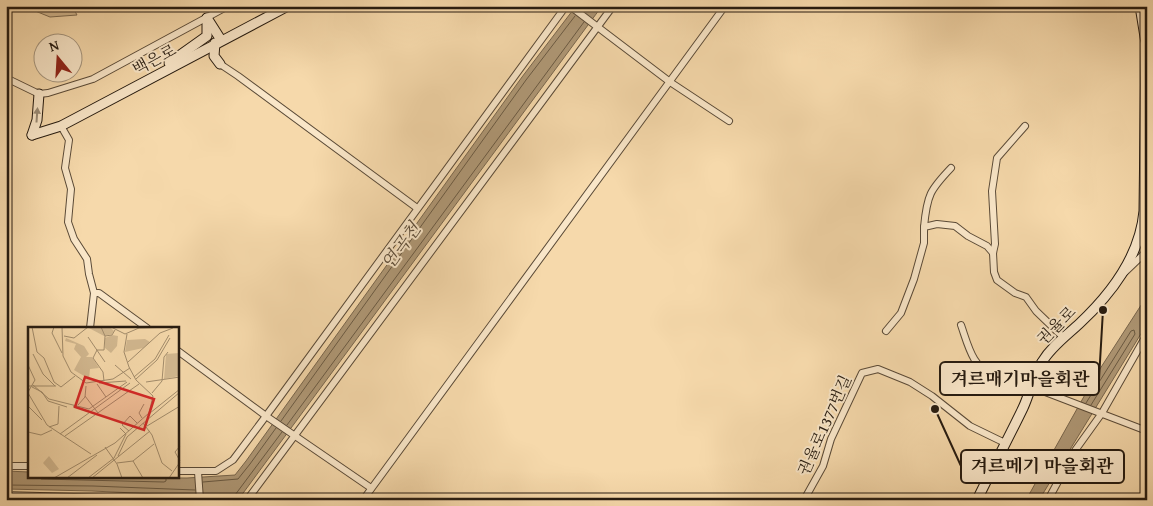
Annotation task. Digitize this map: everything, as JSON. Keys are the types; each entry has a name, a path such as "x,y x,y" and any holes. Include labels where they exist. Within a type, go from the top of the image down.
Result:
{"main road":[{"name":"백은로","path":"39,94 37,120 32,135 61,126 288,6"},
{"name":"권율로","path":"976,500 1024,407 1043,360 1086,318 1123,274 1144,233 1146,42 1140,6"},
{"path":"207,18 218,42 214,56 220,64"},
{"path":"144,82 207,36 207,18"}],"street":[{"path":"6,78 39,94 48,94 93,79 228,6"},
{"path":"179,471 216,471 233,460 566,6"},
{"path":"570,6 670,82 729,121"},
{"path":"247,500 613,6"},
{"path":"363,500 725,6"},
{"path":"220,64 417,208"},
{"path":"61,126 69,140 65,168 70,189 68,222 74,239 87,259 88,274 94,293 90,327"},
{"path":"1025,126 997,158 992,191 996,244 993,253 994,272 997,280 1015,293 1026,297 1036,311 1064,338"},
{"path":"886,332 901,313 914,279 924,243 928,200 934,186 951,168"},
{"path":"924,227 937,224 955,226 986,246 993,253"},
{"path":"1123,274 1147,250"},
{"path":"94,293 99,293 146,327"},
{"path":"961,325 970,354 982,370 995,378 1015,373 1063,400 1102,413 1147,432"},
{"path":"1048,500 1074,452 1102,413 1147,334"},
{"path":"179,352 266,416 371,488"},
{"name":"권율로1377번길","path":"804,500 823,466 831,439 862,373 878,369 910,382 932,396 970,426 1005,443"},
{"path":"6,466 28,466"},
{"path":"198,472 200,500"},
{"path":"6,494 176,500"}],"shaded area":[{"path":"23,6 72,6 77,15 50,17"}],"water":[{"name":"연곡천","path":"576,6 602,6 238,500 220,500 221,497 6,489 6,471 28,472 28,478 187,478 235,475 522,77"},
{"path":"1147,296 1147,324 1039,500 1026,500 1096,375"}],"place":[{"name":"겨르매기마을회관","path":"1103,310"},
{"name":"겨르메기 마을회관","path":"935,409"}]}
